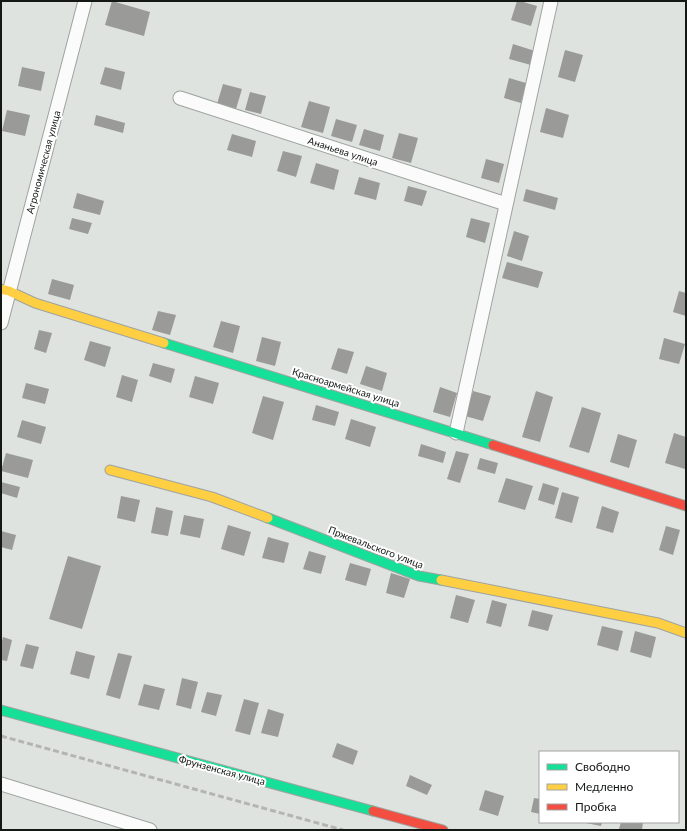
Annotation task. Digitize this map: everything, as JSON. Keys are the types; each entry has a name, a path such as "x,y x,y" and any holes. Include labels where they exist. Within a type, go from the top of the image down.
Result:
{"street":[{"name":"Агрономическая улица","path":"1,323 5,290 85,1"},
{"path":"456,433 551,1"},
{"name":"Ананьева улица","path":"180,98 506,204"},
{"name":"Красноармейская улица","path":"5,290 35,303 456,433 686,506"},
{"name":"Пржевальского улица","path":"110,470 212,497 419,576 658,623 686,633"},
{"name":"Фрунзенская улица","path":"1,710 443,830"},
{"path":"1,784 150,830"}],"building":[{"path":"112,1 150,12 144,36 105,25"},
{"path":"517,1 537,6 531,26 511,20"},
{"path":"513,44 535,51 531,65 509,59"},
{"path":"565,50 583,55 575,82 558,77"},
{"path":"22,67 45,72 41,91 18,86"},
{"path":"105,67 125,72 121,90 100,84"},
{"path":"509,78 526,83 521,103 504,98"},
{"path":"223,84 242,89 236,109 217,104"},
{"path":"250,92 266,96 261,114 245,110"},
{"path":"309,101 330,107 323,133 301,127"},
{"path":"546,108 569,115 563,138 540,132"},
{"path":"7,110 30,115 25,136 2,131"},
{"path":"96,115 125,123 123,133 94,125"},
{"path":"336,119 357,125 352,142 331,136"},
{"path":"364,129 384,135 380,151 359,145"},
{"path":"399,133 418,138 411,163 392,158"},
{"path":"232,134 256,141 252,157 227,150"},
{"path":"283,151 302,156 296,177 277,171"},
{"path":"486,159 504,164 499,183 481,178"},
{"path":"316,163 339,170 334,190 310,183"},
{"path":"359,177 380,183 376,200 354,194"},
{"path":"408,186 427,191 422,206 404,201"},
{"path":"526,189 558,198 555,210 523,201"},
{"path":"77,193 104,201 100,215 73,208"},
{"path":"72,218 92,223 88,234 69,229"},
{"path":"471,218 490,223 485,243 466,237"},
{"path":"514,231 529,236 522,261 507,256"},
{"path":"507,262 543,272 538,288 502,278"},
{"path":"52,279 74,285 70,300 48,294"},
{"path":"679,291 686,293 686,316 673,312"},
{"path":"158,311 176,315 170,335 152,330"},
{"path":"221,321 240,326 233,353 213,347"},
{"path":"39,330 52,333 46,353 34,349"},
{"path":"262,337 281,342 275,366 256,361"},
{"path":"664,338 685,344 679,364 659,359"},
{"path":"90,341 111,347 105,367 84,360"},
{"path":"338,348 354,352 347,374 331,369"},
{"path":"153,363 175,369 171,383 149,376"},
{"path":"366,366 387,373 382,391 360,384"},
{"path":"122,375 138,380 132,402 116,397"},
{"path":"195,376 219,383 213,404 189,397"},
{"path":"26,383 49,389 45,404 22,398"},
{"path":"440,387 457,393 450,417 433,412"},
{"path":"473,391 491,396 483,421 465,416"},
{"path":"536,391 553,397 540,442 522,437"},
{"path":"263,396 284,402 273,440 252,433"},
{"path":"316,405 339,412 335,426 312,420"},
{"path":"582,407 601,413 589,453 569,447"},
{"path":"351,419 376,427 370,447 345,439"},
{"path":"22,420 46,427 41,444 17,437"},
{"path":"674,433 686,437 685,469 665,463"},
{"path":"618,434 637,440 629,468 610,462"},
{"path":"421,444 446,452 443,463 418,456"},
{"path":"456,451 469,454 460,483 447,479"},
{"path":"6,453 33,460 28,478 1,471"},
{"path":"480,458 498,463 495,474 477,469"},
{"path":"506,478 533,486 525,510 498,502"},
{"path":"1,482 20,487 17,498 1,493"},
{"path":"543,483 559,488 554,505 538,500"},
{"path":"562,492 579,497 572,523 555,518"},
{"path":"121,496 140,500 135,522 117,518"},
{"path":"602,506 619,512 613,533 596,528"},
{"path":"156,507 173,511 168,536 151,533"},
{"path":"184,515 204,519 200,538 180,534"},
{"path":"228,525 251,532 244,556 221,549"},
{"path":"666,526 680,530 673,555 659,550"},
{"path":"1,531 16,535 12,550 1,547"},
{"path":"268,537 289,543 284,563 262,558"},
{"path":"309,551 326,556 321,574 303,569"},
{"path":"68,556 101,566 82,629 49,619"},
{"path":"350,563 371,569 366,586 345,580"},
{"path":"391,573 410,579 404,598 386,593"},
{"path":"456,595 475,600 468,623 450,618"},
{"path":"492,600 507,604 501,627 486,623"},
{"path":"532,610 553,615 548,631 528,626"},
{"path":"602,626 623,631 618,651 597,645"},
{"path":"635,631 656,637 651,658 630,652"},
{"path":"3,637 12,640 7,661 1,660 1,645"},
{"path":"26,644 39,647 33,669 20,666"},
{"path":"76,651 95,656 89,679 70,674"},
{"path":"118,653 132,656 120,699 106,695"},
{"path":"182,678 198,682 191,709 176,705"},
{"path":"144,684 165,689 159,710 138,705"},
{"path":"207,692 222,695 216,716 201,712"},
{"path":"244,699 259,703 250,735 235,731"},
{"path":"268,709 284,714 278,737 261,733"},
{"path":"337,743 358,751 353,765 332,757"},
{"path":"410,775 432,785 427,795 406,786"},
{"path":"485,790 504,796 498,816 479,810"},
{"path":"534,798 539,799 539,814 531,812"},
{"path":"586,823 602,823 601,826"},
{"path":"621,823 643,823 642,830 619,829"}],"railway":[{"path":"1,736 343,830"}],"traffic: fast":[{"path":"164,343 493,445"},
{"path":"268,518 419,576 441,580"},
{"path":"1,710 373,811"}],"traffic: slow":[{"path":"1,289 35,303 164,343"},
{"path":"110,470 212,497 268,518"},
{"path":"441,580 658,623 686,633"}],"traffic: jam":[{"path":"493,445 686,506"},
{"path":"373,811 443,830"}]}
